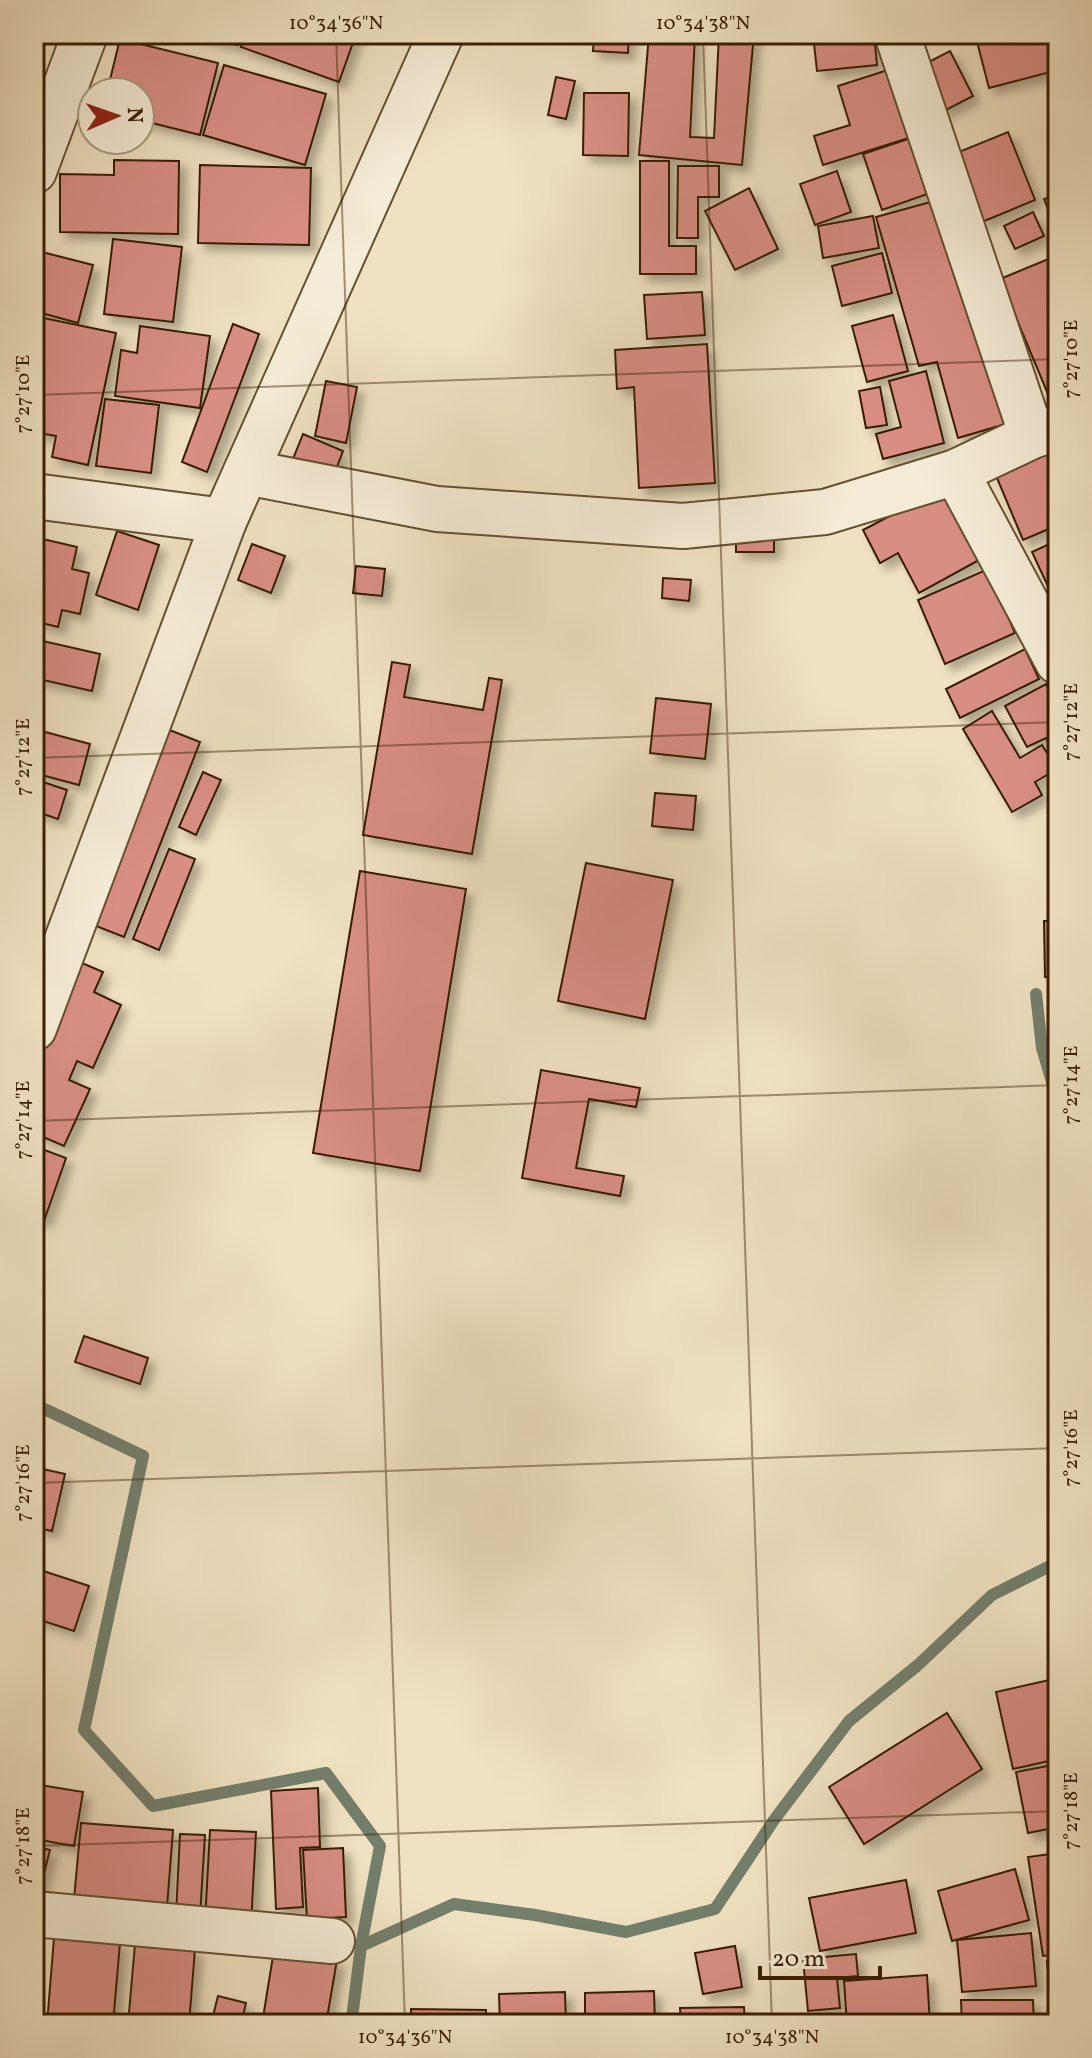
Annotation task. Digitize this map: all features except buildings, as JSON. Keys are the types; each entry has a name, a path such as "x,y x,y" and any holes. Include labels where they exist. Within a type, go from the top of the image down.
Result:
{"street":[{"path":"34,171 85,34"},
{"path":"34,1028 224,521 441,34"},
{"path":"246,472 437,509 683,526 825,512 956,472 1045,432 897,34"},
{"path":"956,472 1058,662"},
{"path":"34,496 224,521"},
{"path":"34,1914 332,1941"}],"waterway":[{"path":"1036,994 1042,1048 1058,1102"},
{"path":"34,1404 143,1456 84,1730 153,1806 326,1773 380,1846 349,2024"},
{"path":"361,1946 454,1904 626,1932 715,1909 774,1820 849,1721 918,1665 992,1595 1058,1562"}]}
